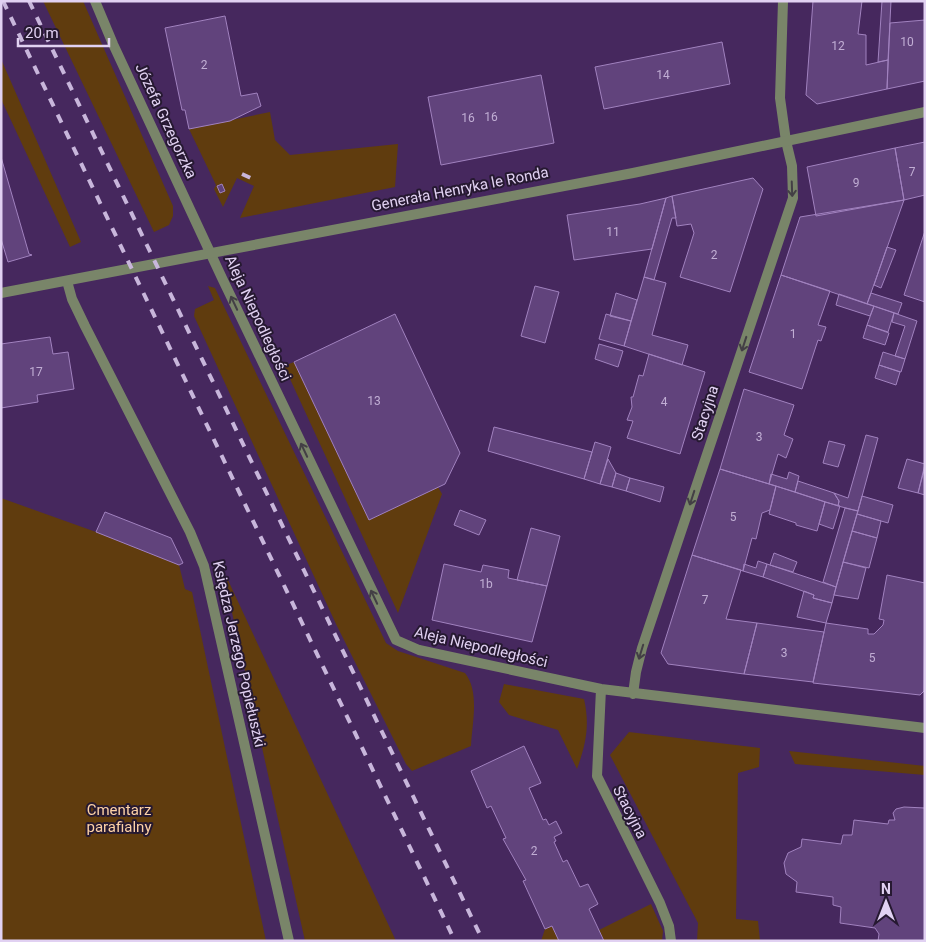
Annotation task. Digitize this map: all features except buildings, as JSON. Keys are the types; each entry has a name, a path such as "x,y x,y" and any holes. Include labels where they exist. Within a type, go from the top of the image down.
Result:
{"street":[{"name":"Józefa Grzegorzka","path":"96,1 113,44 211,254"},
{"name":"Stacyjna","path":"633,694 642,648 793,198 792,166 786,141 780,98 784,1"},
{"name":"Generała Henryka le Ronda","path":"1,293 211,254 925,112"},
{"name":"Aleja Niepodległości","path":"211,254 396,640 419,650 601,690 925,728"},
{"name":"Księdza Jerzego Popiełuszki","path":"67,281 72,299 190,532 204,566 289,941"},
{"name":"Stacyjna","path":"601,690 597,776 660,903 669,926 671,941"}],"green space":[{"path":"43,1 83,1 173,206 173,216 169,225 154,232"},
{"path":"1,59 81,242 70,247 1,99"},
{"path":"270,112 275,140 290,155 398,144 395,187 240,218 254,186 237,178 223,207 214,189 216,185 189,129"},
{"path":"208,286 215,288 386,643 398,651 465,673 470,681 474,698 471,746 412,771 406,764 336,624 194,316 195,309 214,300"},
{"path":"294,362 369,520 438,487 442,494 398,613 284,366"},
{"name":"Cmentarz parafialny","path":"1,498 96,532 179,565 185,589 192,592 266,941 1,941"},
{"path":"227,578 396,941 305,941 227,590"},
{"path":"504,684 584,699 587,726 583,751 577,769 558,730 509,715 499,702"},
{"path":"629,732 760,748 759,767 738,773 736,919 758,921 760,941 697,941 698,923 610,755"},
{"path":"789,751 925,766 925,775 795,764"},
{"path":"651,904 663,931 662,941 604,941 599,930"},
{"path":"552,926 559,941 541,941 545,929"}],"railway":[{"path":"3,1 455,941"},
{"path":"29,1 483,941"},
{"path":"242,174 253,179"}]}
